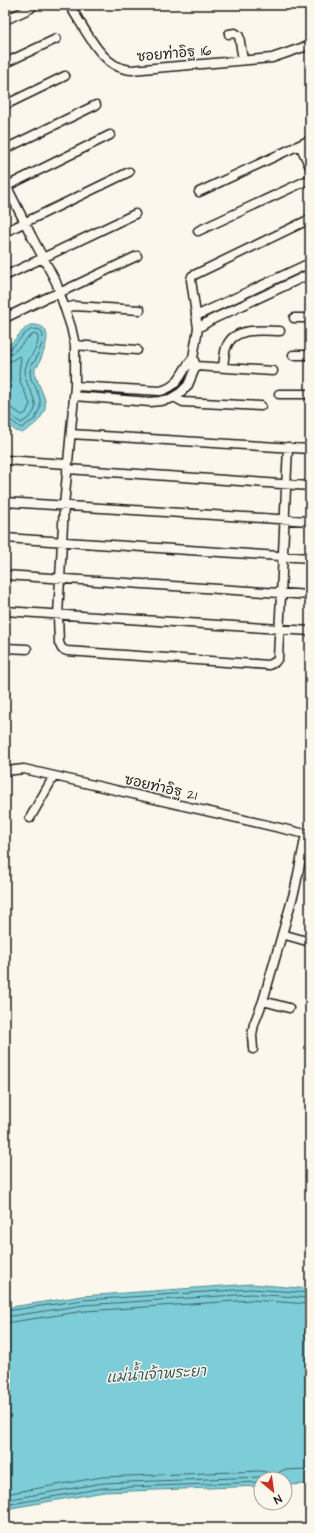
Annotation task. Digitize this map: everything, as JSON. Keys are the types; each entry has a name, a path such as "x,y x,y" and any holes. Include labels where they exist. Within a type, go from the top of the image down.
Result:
{"street":[{"name":"ซอยท่าอิฐ 16","path":"69,5 90,38 106,59 118,67 131,70 272,58 310,44"},
{"path":"5,20 31,8"},
{"path":"229,34 235,33 239,36 243,60"},
{"path":"5,63 56,39"},
{"path":"5,106 64,76"},
{"path":"5,149 96,105"},
{"path":"110,135 5,185 56,282 66,308 75,345 75,386 64,506 58,615 59,643 62,649 68,651 269,665 275,662 278,658 278,629 288,447"},
{"path":"199,192 310,140"},
{"path":"300,145 310,167"},
{"path":"5,232 129,172"},
{"path":"198,232 310,179"},
{"path":"5,276 135,214"},
{"path":"74,396 150,402 174,397 188,385 198,328 191,280 192,276 310,219"},
{"path":"5,318 137,256"},
{"path":"196,316 310,263"},
{"path":"198,328 211,320 310,274"},
{"path":"251,291 255,300"},
{"path":"66,308 74,306 140,310"},
{"path":"294,318 310,318"},
{"path":"223,367 226,347 238,334 245,331 280,331"},
{"path":"75,345 136,350"},
{"path":"293,355 310,355"},
{"path":"192,363 273,371"},
{"path":"75,386 160,391 174,385 192,363"},
{"path":"279,394 310,394"},
{"path":"174,397 183,402 261,406"},
{"path":"71,434 310,449"},
{"path":"5,460 67,467 310,486"},
{"path":"5,502 310,521"},
{"path":"5,538 310,558"},
{"path":"5,575 310,595"},
{"path":"5,611 310,631"},
{"path":"5,648 27,649"},
{"name":"ซอยท่าอิฐ 21","path":"5,771 24,770 54,776 308,835"},
{"path":"30,818 54,776"},
{"path":"253,1048 252,1035 254,1024 263,1001 295,889 308,835"},
{"path":"282,934 310,942"},
{"path":"263,1001 289,1008"}],"water":[{"path":"30,325 39,326 47,333 47,340 43,353 38,366 35,366 35,379 37,379 44,397 45,409 40,419 22,433 16,431 5,422 5,347"},
{"name":"แม่น้ำเจ้าพระยา","path":"251,1284 310,1289 310,1484 293,1485 293,1471 253,1471 253,1486 104,1492 5,1509 5,1308 83,1296"}]}
